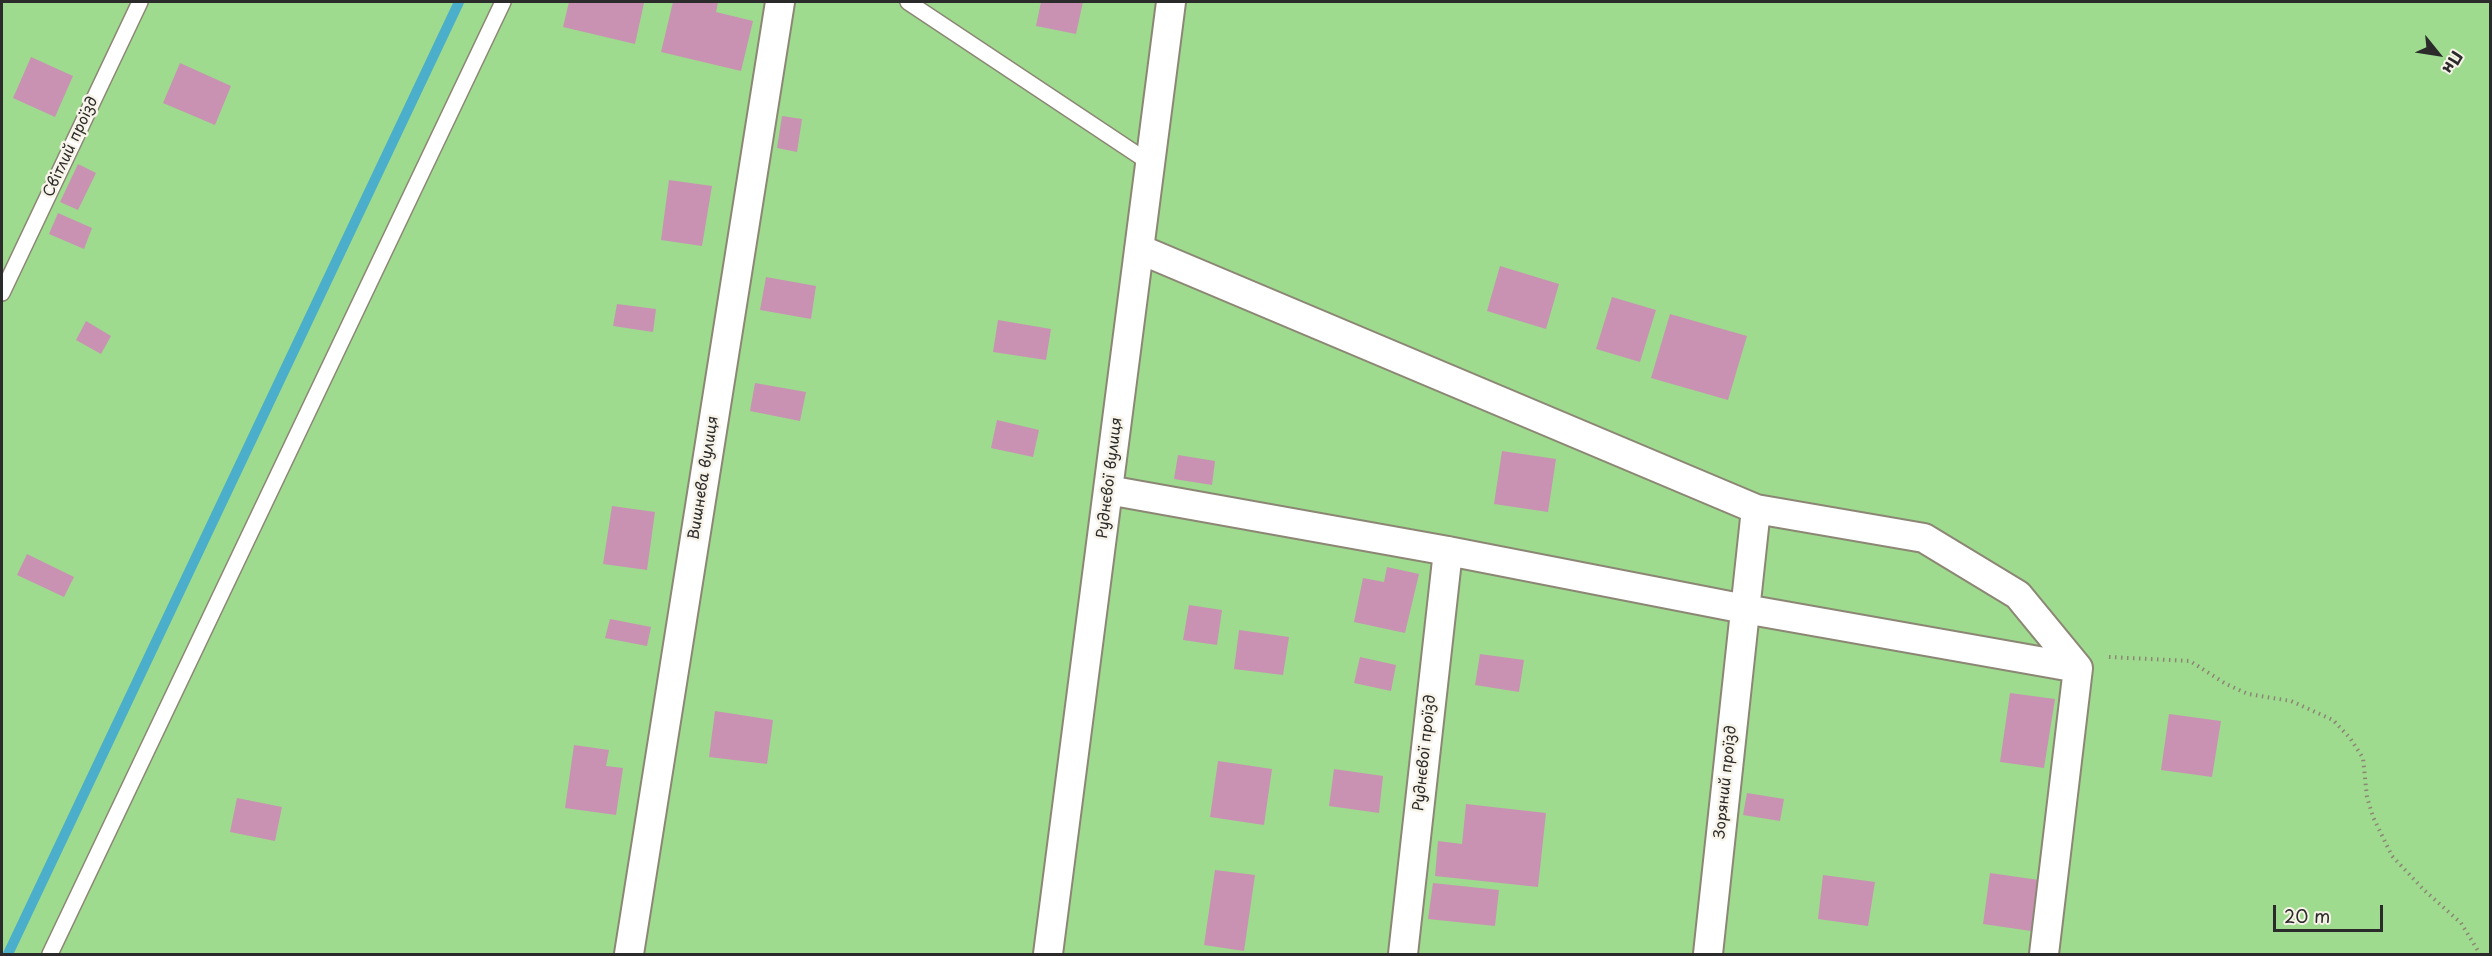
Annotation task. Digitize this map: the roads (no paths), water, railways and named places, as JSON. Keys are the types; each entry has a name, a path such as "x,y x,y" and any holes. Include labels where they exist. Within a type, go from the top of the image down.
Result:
{"street":[{"name":"Вишнева вулиця","path":"629,954 780,2"},
{"name":"Руднєвої вулиця","path":"1048,954 1171,2"},
{"path":"1139,249 1756,508 1924,538 2018,595 2078,668 2044,954"},
{"path":"1108,490 1448,551 1744,609 2078,668"},
{"name":"Зоряний проїзд","path":"1708,954 1756,508"},
{"name":"Руднєвої проїзд","path":"1403,954 1448,551"}],"lane":[{"name":"Світлий проїзд","path":"2,293 140,2"},
{"path":"50,954 503,2"},
{"path":"908,2 1150,163"}],"waterway":[{"path":"8,954 459,2"}]}
